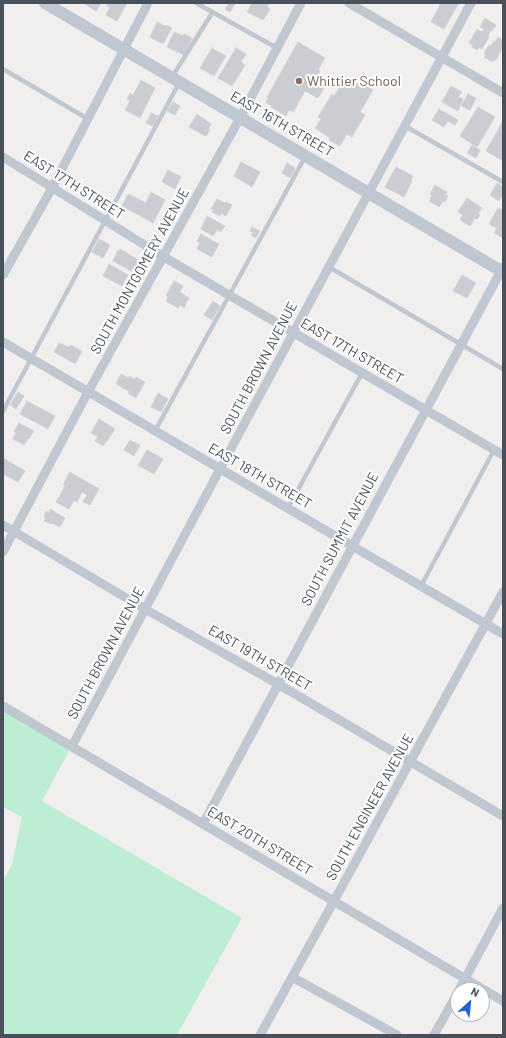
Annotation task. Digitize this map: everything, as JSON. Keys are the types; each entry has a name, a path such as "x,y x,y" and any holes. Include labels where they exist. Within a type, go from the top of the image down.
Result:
{"street":[{"name":"EAST 16TH STREET","path":"45,3 502,270"},
{"path":"3,275 52,188 148,3"},
{"name":"SOUTH MONTGOMERY AVENUE","path":"3,552 88,392 164,257 301,3"},
{"path":"349,3 503,92"},
{"name":"SOUTH BROWN AVENUE","path":"72,746 471,3"},
{"name":"EAST 17TH STREET","path":"3,157 164,257 503,455"},
{"name":"SOUTH SUMMIT AVENUE","path":"202,824 502,270"},
{"name":"EAST 18TH STREET","path":"3,342 503,634"},
{"name":"EAST 19TH STREET","path":"3,525 503,816"},
{"name":"SOUTH ENGINEER AVENUE","path":"260,1035 503,592"},
{"name":"EAST 20TH STREET","path":"3,706 503,1001"},
{"path":"463,982 503,908"},
{"path":"292,977 397,1035"},
{"path":"434,1035 450,1006"}],"lane":[{"path":"196,3 277,48"},
{"path":"3,411 105,221 176,79 212,13"},
{"path":"3,69 88,119"},
{"path":"405,126 503,182"},
{"path":"155,431 305,156"},
{"path":"329,267 503,369"},
{"path":"288,508 362,373"},
{"path":"421,586 494,450"}],"green space":[{"path":"3,708 69,748 68,753 42,801 242,918 177,1035 3,1035 3,881 12,864 22,817 3,807"}],"building":[{"path":"83,3 101,3 96,11"},
{"path":"108,3 127,3 117,21 106,15 110,7 107,6"},
{"path":"229,3 235,4 230,12 225,9"},
{"path":"252,3 269,3 267,7 270,9 263,20 247,12"},
{"path":"441,3 459,3 444,29 431,22"},
{"path":"485,18 496,25 492,31 491,30 482,49 479,47 477,50 469,43 477,29 482,32 484,29 480,27"},
{"path":"157,22 172,28 163,44 150,37"},
{"path":"174,32 183,36 184,34 192,38 184,55 167,47"},
{"path":"498,37 503,41 503,47 496,60 495,59 493,62 484,57 486,54 484,53 489,45 490,47"},
{"name":"Whittier School","path":"298,42 325,58 318,70 320,71 317,78 327,83 318,98 305,91 293,112 289,110 286,116 266,103 267,97"},
{"path":"212,48 226,56 214,76 200,68"},
{"path":"236,48 246,54 241,62 245,65 232,86 218,78"},
{"path":"346,77 362,87 364,84 373,90 360,112 365,115 352,137 347,134 340,146 329,140 330,138 315,128 321,119 318,117 332,94 334,96"},
{"path":"141,80 155,88 140,118 125,110 130,101 127,99 130,93 133,95"},
{"path":"451,86 462,92 458,97 463,99 458,111 442,102"},
{"path":"468,94 476,98 470,110 461,106"},
{"path":"173,102 180,106 175,115 167,111"},
{"path":"478,107 495,117 477,147 460,136"},
{"path":"439,109 458,120 455,125 448,121 444,127 432,120"},
{"path":"151,113 158,116 153,126 146,123"},
{"path":"197,114 211,124 208,129 210,130 205,136 189,127"},
{"path":"503,121 503,161 486,151"},
{"path":"472,145 480,150 476,158 467,153"},
{"path":"241,162 260,172 252,187 234,176"},
{"path":"287,163 295,168 290,178 282,173"},
{"path":"396,167 413,176 404,197 385,187"},
{"path":"168,170 181,177 175,189 162,182"},
{"path":"497,183 503,187 503,194 499,201 490,195"},
{"path":"435,185 447,192 445,195 448,196 445,202 443,201 439,207 429,201 432,195 430,194"},
{"path":"151,192 165,200 153,223 122,206 128,194 146,203"},
{"path":"467,198 482,208 478,214 480,215 477,219 475,218 470,226 460,220 463,215 458,212"},
{"path":"217,199 232,205 226,216 221,213 220,216 212,212 214,210 211,209"},
{"path":"498,208 503,210 503,238 494,233 497,228 489,224"},
{"path":"207,216 225,226 221,232 217,230 213,236 201,229"},
{"path":"252,227 260,231 256,238 251,235 253,232 250,231"},
{"path":"201,234 219,244 212,257 197,249 200,243 197,241"},
{"path":"99,239 110,245 103,258 92,252"},
{"path":"120,249 137,259 136,261 138,262 134,270 132,269 131,271 113,261 118,250 120,251"},
{"path":"109,264 128,275 122,286 103,276"},
{"path":"462,275 476,283 467,298 453,291"},
{"path":"174,281 183,286 180,292 189,298 184,308 180,305 178,308 166,301 168,297 166,296"},
{"path":"213,301 220,306 212,320 204,315"},
{"path":"59,343 69,347 71,345 82,351 75,364 54,352"},
{"path":"121,374 128,378 129,376 135,379 136,377 145,382 136,398 128,393 130,392 116,384"},
{"path":"18,392 24,396 16,409 10,405"},
{"path":"158,393 168,399 161,412 151,407"},
{"path":"27,401 55,416 48,429 20,414"},
{"path":"99,419 115,429 103,446 95,441 98,437 91,433"},
{"path":"19,423 34,431 24,445 13,439 16,433 14,431"},
{"path":"130,440 140,445 134,456 124,450"},
{"path":"147,450 163,459 154,474 138,465"},
{"path":"3,458 25,471 18,482 3,474"},
{"path":"70,472 99,489 90,505 83,502 87,495 82,492 77,502 74,500 69,509 56,502 65,486 63,485"},
{"path":"50,509 65,518 60,527 44,521 46,518 44,517 46,511 49,513"}],"place":[{"name":"Whittier School","path":"299,81"}]}
